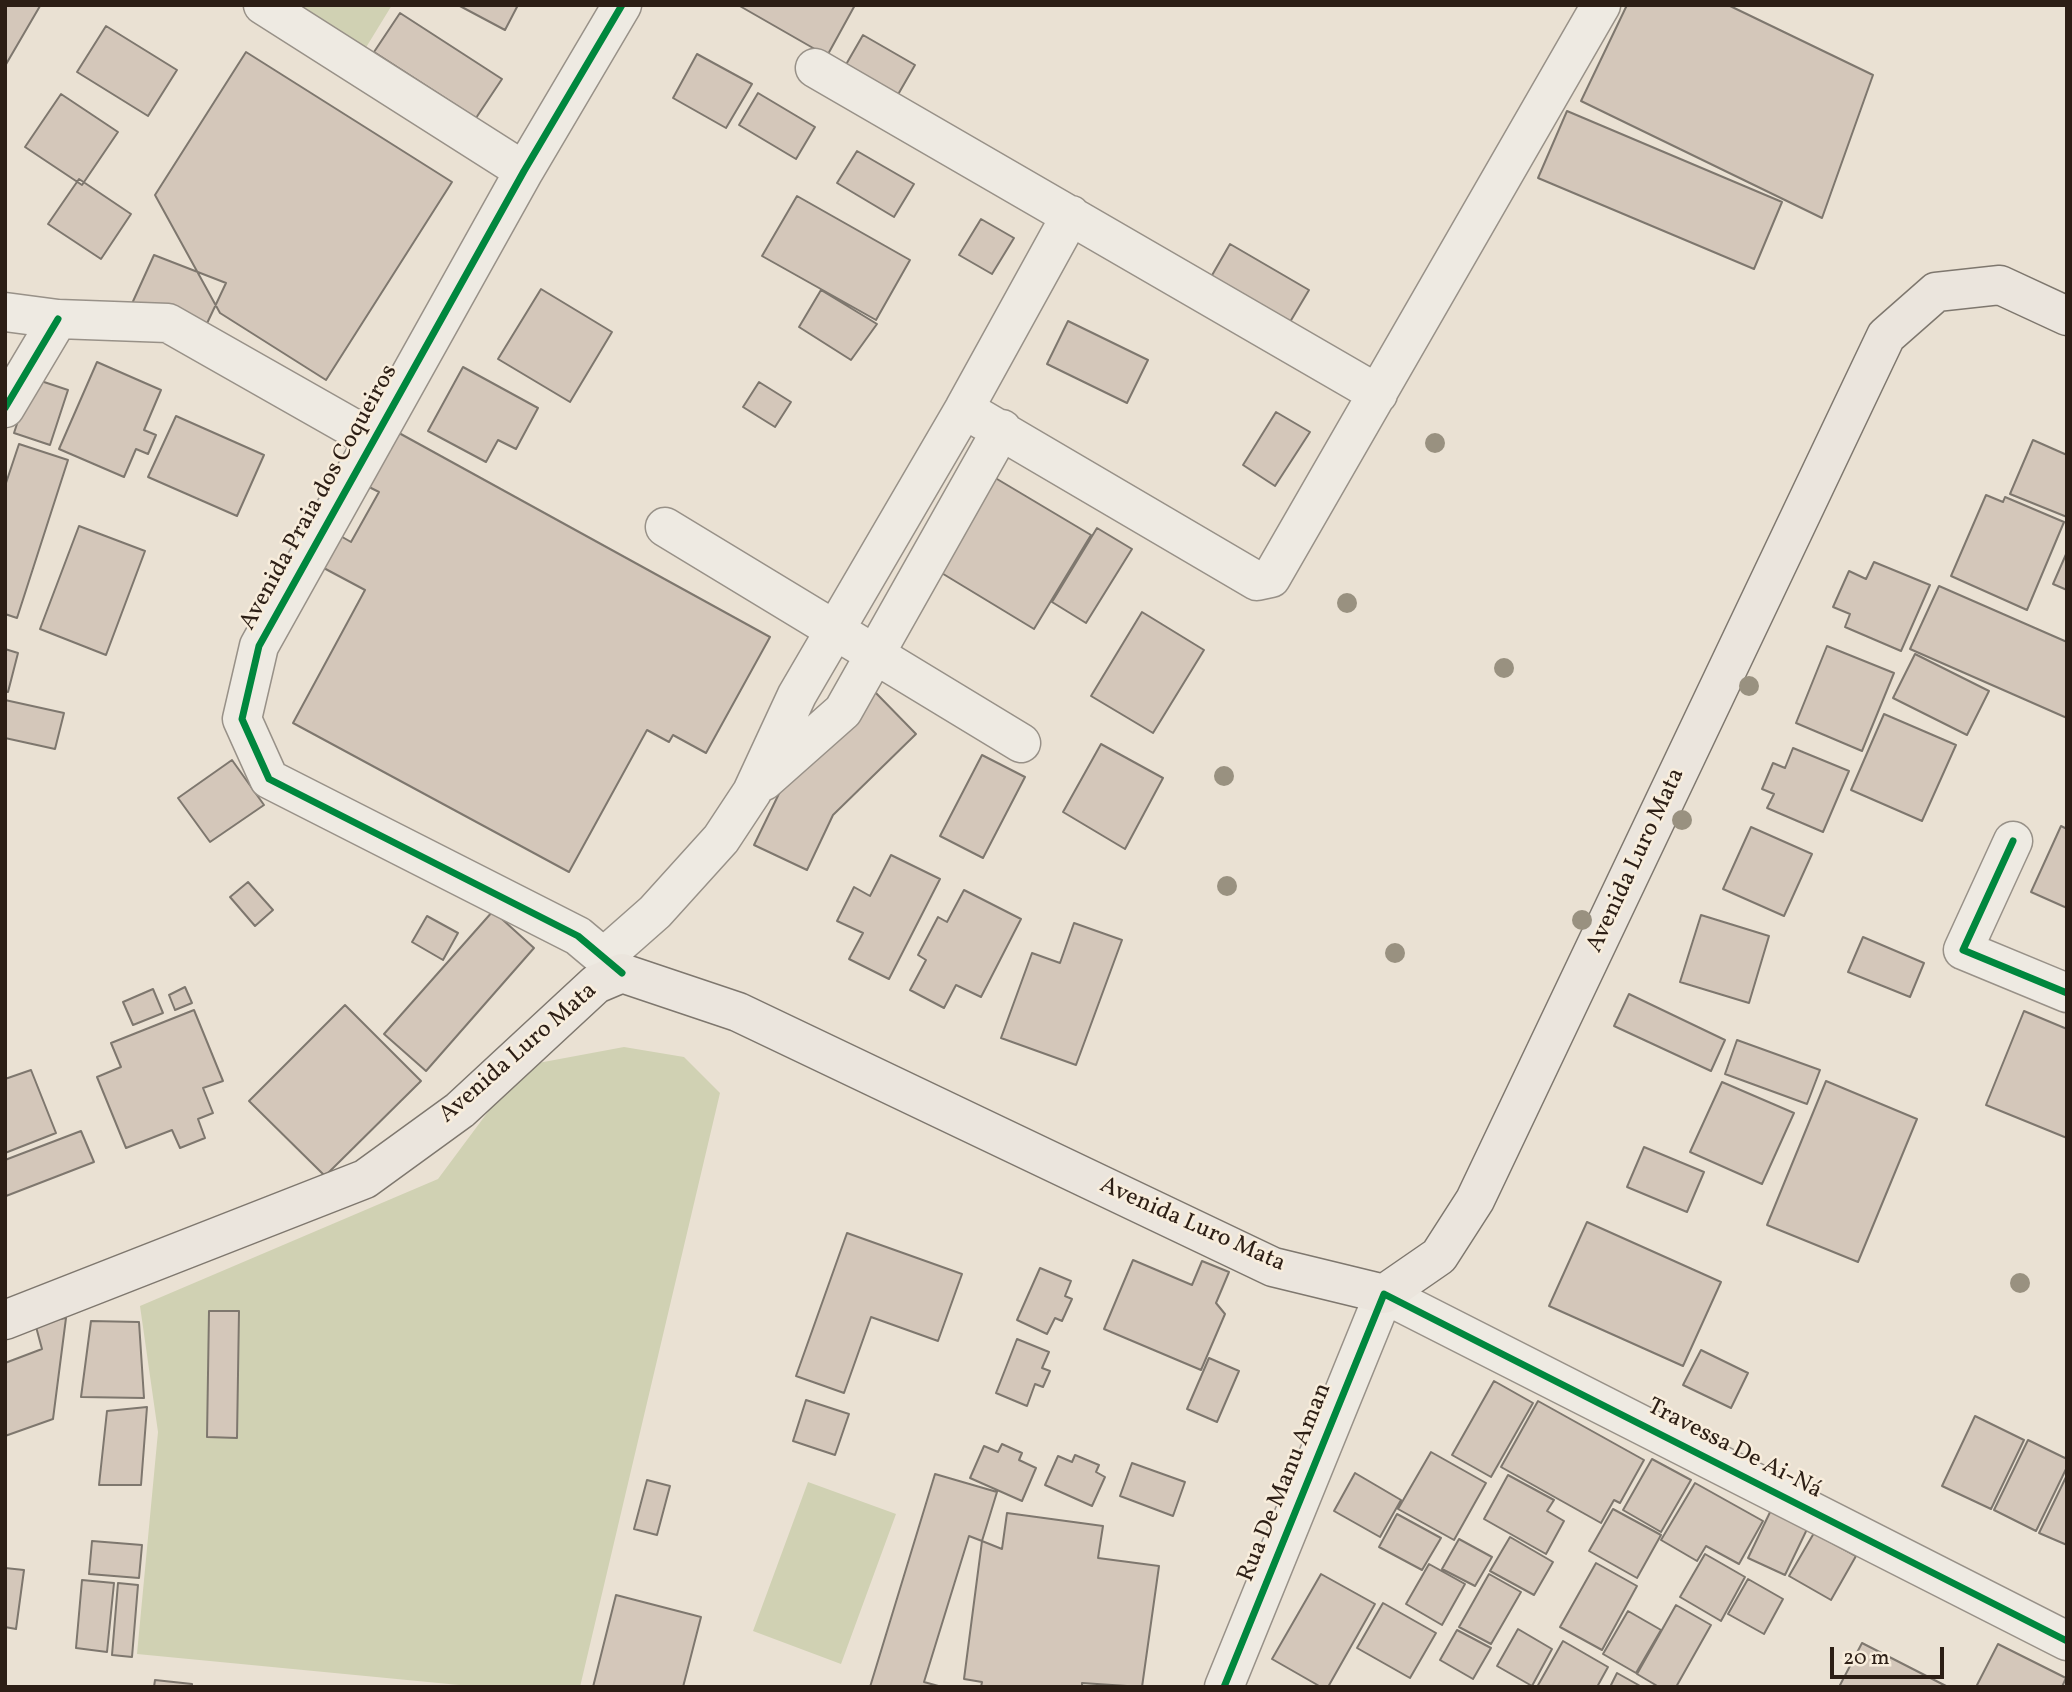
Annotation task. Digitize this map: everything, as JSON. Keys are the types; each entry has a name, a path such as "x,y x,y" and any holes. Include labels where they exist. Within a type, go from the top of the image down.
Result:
{"main road":[{"name":"Avenida Luro Mata","path":"5,1320 365,1179 460,1110 613,965 738,1012 1273,1267 1384,1294 1439,1256 1475,1200 1886,336 1936,292 2000,285 2067,316"}],"street":[{"path":"263,5 524,171"},
{"name":"Avenida Praia dos Coqueiros","path":"613,965 578,936 269,779 242,719 259,646 524,171 622,5"},
{"path":"964,409 1257,581 1271,578 1601,5"},
{"path":"815,68 1378,394"},
{"path":"613,965 655,912 720,839 752,792 797,695 964,409 1071,215"},
{"path":"5,312 58,319 168,323 374,440"},
{"path":"5,408 58,319"},
{"path":"752,792 843,711 1002,429"},
{"path":"665,527 1021,743"},
{"path":"2013,841 1963,950 2067,993"},
{"name":"Travessa De Ai-Ná","path":"1384,1294 2067,1642"},
{"name":"Rua De Manu Aman","path":"1224,1687 1384,1294"}],"green space":[{"path":"282,5 392,5 362,54"},
{"path":"624,1047 684,1057 720,1093 580,1687 480,1687 137,1654 158,1432 140,1306 438,1179 522,1066"},
{"path":"808,1482 896,1514 841,1664 753,1631"}],"building":[{"path":"5,5 40,6 5,66"},
{"path":"458,5 518,5 505,30"},
{"path":"738,5 855,5 827,56"},
{"path":"1627,5 1728,5 1873,75 1822,218 1581,101"},
{"path":"400,13 502,79 476,118 374,52"},
{"path":"106,26 177,70 148,116 77,72"},
{"path":"863,35 915,65 896,98 844,68"},
{"path":"246,52 452,182 326,380 220,313 155,195"},
{"path":"697,54 752,84 726,128 673,98"},
{"path":"758,93 815,127 796,159 739,125"},
{"path":"61,94 118,132 82,185 25,147"},
{"path":"1567,111 1782,202 1754,269 1538,178"},
{"path":"857,151 914,184 894,217 837,183"},
{"path":"79,179 131,214 101,259 48,224"},
{"path":"797,196 910,260 876,320 762,256"},
{"path":"981,219 1014,238 992,274 959,255"},
{"path":"1230,244 1309,290 1290,322 1211,277"},
{"path":"154,255 226,283 202,334 130,308"},
{"path":"541,289 612,332 570,402 498,359"},
{"path":"821,290 877,324 851,360 799,327"},
{"path":"1068,321 1148,360 1127,403 1047,364"},
{"path":"97,362 161,390 144,430 156,435 148,454 136,449 124,477 59,449"},
{"path":"463,367 538,408 516,449 498,440 486,462 428,431"},
{"path":"32,378 68,390 50,445 14,433"},
{"path":"759,382 791,402 775,427 743,407"},
{"path":"1276,412 1310,432 1275,486 1243,465"},
{"path":"176,416 264,455 237,516 148,477"},
{"path":"399,433 770,637 706,753 673,735 669,742 647,730 569,872 293,723 365,590 320,566 337,534 351,542 379,492 369,487"},
{"path":"2033,440 2067,455 2067,517 2010,494"},
{"path":"19,444 68,460 17,618 5,614 5,486"},
{"path":"992,476 1091,535 1034,629 935,569"},
{"path":"1986,495 2003,502 2005,497 2064,522 2027,610 1951,576"},
{"path":"79,526 145,551 106,655 40,629"},
{"path":"1097,528 1132,549 1086,623 1052,602"},
{"path":"2067,552 2067,590 2053,584"},
{"path":"1874,562 1930,585 1901,651 1845,627 1850,614 1833,607 1849,571 1866,579"},
{"path":"1939,586 2067,642 2067,718 1910,649"},
{"path":"1142,612 1204,650 1153,733 1091,696"},
{"path":"1827,646 1894,673 1862,751 1796,723"},
{"path":"5,649 18,653 8,692 5,691"},
{"path":"1915,654 1989,691 1967,735 1893,698"},
{"path":"873,690 916,734 833,815 807,870 754,845 791,769"},
{"path":"5,700 64,713 55,749 5,738"},
{"path":"1884,714 1956,745 1922,821 1851,790"},
{"path":"1101,744 1163,778 1125,849 1063,812"},
{"path":"1793,748 1849,771 1823,832 1767,808 1774,794 1762,789 1773,763 1785,768"},
{"path":"982,755 1025,777 983,858 940,836"},
{"path":"232,760 264,805 210,842 178,798"},
{"path":"2061,826 2067,829 2067,908 2031,892"},
{"path":"1751,827 1812,854 1784,916 1723,889"},
{"path":"891,855 940,879 889,979 849,959 863,933 837,921 854,887 870,896"},
{"path":"248,882 273,910 255,926 230,897"},
{"path":"964,890 1021,919 981,997 956,985 944,1008 910,990 926,960 918,955 938,917 947,922"},
{"path":"493,911 534,948 426,1071 384,1034"},
{"path":"1701,915 1769,936 1749,1003 1680,982"},
{"path":"427,916 458,933 443,960 412,942"},
{"path":"1074,923 1122,940 1076,1065 1001,1038 1032,953 1060,963"},
{"path":"1863,937 1924,963 1910,997 1848,972"},
{"path":"185,987 192,1003 175,1010 169,995"},
{"path":"153,989 163,1013 133,1025 123,1002"},
{"path":"1629,994 1725,1040 1711,1071 1614,1026"},
{"path":"345,1005 421,1081 325,1176 249,1101"},
{"path":"194,1010 223,1081 203,1088 213,1113 198,1119 205,1138 180,1148 172,1130 126,1148 97,1077 121,1067 111,1043"},
{"path":"2024,1011 2067,1029 2067,1138 1986,1105"},
{"path":"1737,1040 1820,1070 1807,1104 1725,1074"},
{"path":"31,1070 56,1133 5,1153 5,1079"},
{"path":"1826,1081 1917,1119 1858,1262 1767,1225"},
{"path":"1722,1082 1794,1113 1762,1184 1690,1152"},
{"path":"81,1131 94,1162 6,1196 5,1160"},
{"path":"1644,1147 1704,1172 1687,1212 1627,1187"},
{"path":"1587,1222 1721,1282 1683,1366 1549,1306"},
{"path":"847,1233 962,1274 938,1341 871,1317 844,1393 796,1376"},
{"path":"1133,1260 1192,1285 1202,1261 1229,1272 1216,1303 1225,1314 1201,1370 1104,1329"},
{"path":"1040,1268 1071,1281 1065,1296 1072,1299 1062,1321 1055,1318 1047,1334 1017,1320"},
{"path":"209,1311 239,1311 237,1438 207,1437"},
{"path":"66,1318 53,1419 5,1436 5,1363 42,1349 35,1323"},
{"path":"91,1321 139,1322 144,1398 81,1397"},
{"path":"1017,1339 1049,1352 1042,1368 1050,1371 1043,1387 1035,1384 1027,1406 996,1393"},
{"path":"1701,1350 1748,1373 1731,1408 1683,1385"},
{"path":"1209,1358 1239,1371 1217,1422 1187,1409"},
{"path":"1494,1381 1533,1403 1491,1477 1452,1455"},
{"path":"806,1400 849,1414 835,1455 793,1441"},
{"path":"1538,1401 1644,1460 1620,1503 1614,1500 1601,1523 1501,1467"},
{"path":"147,1407 141,1485 99,1485 107,1411"},
{"path":"1975,1416 2024,1440 1991,1509 1942,1486"},
{"path":"2028,1440 2067,1459 2067,1467 2036,1531 1994,1510"},
{"path":"1002,1444 1022,1453 1019,1460 1036,1468 1022,1501 970,1478 984,1446 998,1452"},
{"path":"1431,1452 1486,1483 1454,1540 1398,1509"},
{"path":"1075,1455 1099,1465 1096,1472 1105,1477 1092,1506 1045,1485 1058,1456 1072,1462"},
{"path":"1652,1459 1691,1480 1661,1532 1623,1510"},
{"path":"1132,1463 1185,1482 1173,1516 1120,1496"},
{"path":"1355,1473 1401,1500 1380,1537 1334,1511"},
{"path":"935,1474 997,1492 982,1541 969,1536 924,1682 942,1687 870,1687"},
{"path":"1508,1475 1554,1500 1547,1511 1564,1521 1546,1554 1484,1519"},
{"path":"2067,1475 2067,1545 2039,1533"},
{"path":"647,1480 670,1486 657,1535 634,1529"},
{"path":"1695,1483 1763,1521 1739,1564 1706,1546 1697,1561 1661,1540"},
{"path":"1773,1506 1810,1523 1785,1575 1748,1558"},
{"path":"1613,1509 1661,1535 1637,1578 1589,1551"},
{"path":"1007,1513 1103,1526 1098,1558 1159,1566 1142,1687 1082,1683 1082,1687 981,1687 982,1682 964,1679 982,1541 1002,1549"},
{"path":"1397,1514 1441,1538 1422,1570 1379,1547"},
{"path":"1814,1533 1856,1556 1831,1600 1789,1576"},
{"path":"1510,1537 1553,1562 1534,1595 1490,1571"},
{"path":"1459,1539 1492,1557 1475,1586 1442,1569"},
{"path":"92,1541 142,1545 139,1578 89,1574"},
{"path":"1705,1554 1745,1577 1721,1621 1680,1597"},
{"path":"1596,1563 1637,1586 1602,1650 1560,1627"},
{"path":"1429,1564 1465,1584 1442,1625 1406,1604"},
{"path":"5,1568 24,1570 16,1629 5,1627"},
{"path":"1321,1574 1375,1604 1328,1687 1321,1687 1272,1659"},
{"path":"1489,1574 1521,1592 1491,1644 1459,1627"},
{"path":"1748,1579 1783,1599 1764,1634 1728,1614"},
{"path":"82,1580 114,1583 107,1652 76,1648"},
{"path":"118,1583 138,1585 132,1657 112,1655"},
{"path":"616,1595 701,1617 683,1687 593,1687"},
{"path":"1383,1603 1436,1633 1410,1678 1357,1648"},
{"path":"1676,1605 1711,1625 1676,1687 1659,1687 1637,1674"},
{"path":"1628,1611 1661,1630 1636,1673 1603,1654"},
{"path":"1518,1629 1552,1649 1532,1686 1497,1666"},
{"path":"1457,1630 1491,1648 1473,1679 1440,1660"},
{"path":"1563,1641 1608,1667 1597,1687 1537,1687"},
{"path":"1862,1643 1948,1687 1839,1687"},
{"path":"1998,1644 2066,1678 2062,1687 1976,1687"},
{"path":"1617,1673 1642,1687 1610,1687"},
{"path":"155,1680 192,1684 192,1687 154,1687"}],"cycle path":[{"path":"622,5 524,171 259,646 242,719 269,779 578,936 622,973"},
{"path":"5,408 58,319"},
{"path":"2013,841 1963,950 2067,993"},
{"path":"1224,1687 1384,1294 2067,1641"}]}
